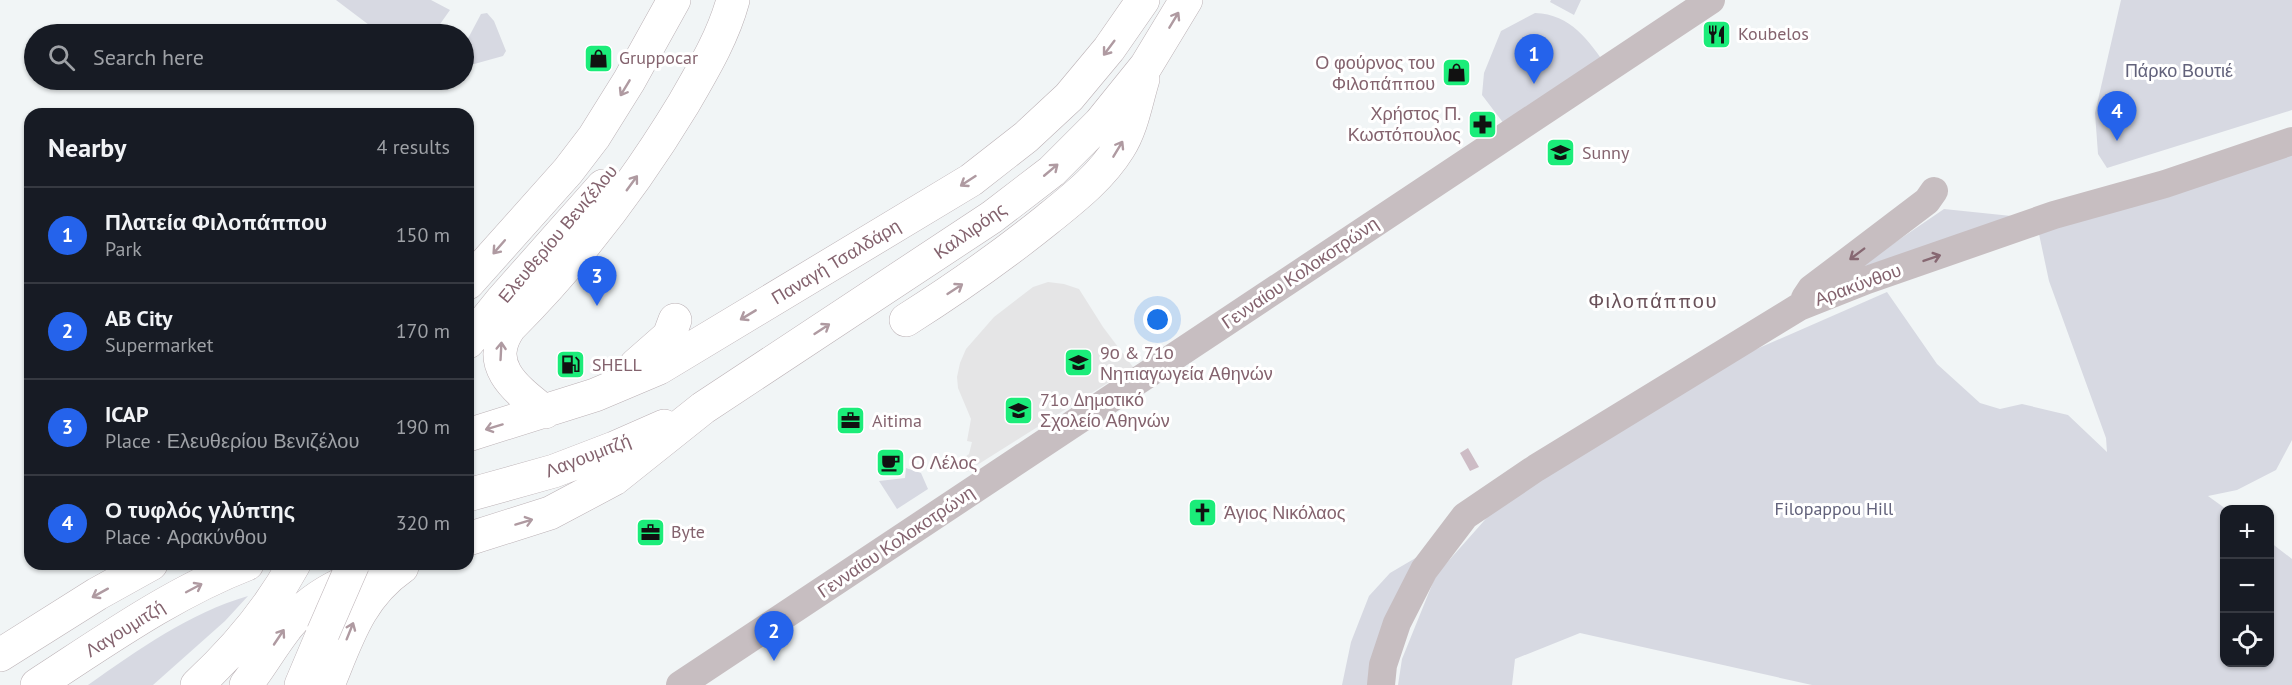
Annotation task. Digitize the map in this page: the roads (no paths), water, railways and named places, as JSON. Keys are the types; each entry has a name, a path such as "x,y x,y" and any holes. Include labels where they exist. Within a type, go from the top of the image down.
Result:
{"main road":[{"name":"Ελευθερίου Βενιζέλου","path":"474,276 568,171 594,137 629,81 674,0"},
{"name":"Ελευθερίου Βενιζέλου","path":"474,335 600,190 639,133 717,0"},
{"path":"545,412 520,392 504,369 498,356 502,337 568,264 631,184 699,77 728,21 733,0"},
{"name":"Παναγή Τσαλδάρη","path":"474,433 595,395 659,368 971,180 1026,137 1069,97 1109,50 1143,0"},
{"name":"Καλλιρόης","path":"703,408 992,217 1052,171 1100,123 1146,66 1186,0"},
{"path":"906,320 967,281 1020,241 1072,200 1106,167 1130,126 1146,66"},
{"path":"595,395 649,356 669,336 675,320"},
{"path":"474,537 550,513 591,493 632,467 703,408"},
{"name":"Λαγουμιτζή","path":"474,493 555,471 614,448 703,408"},
{"path":"0,655 96,594 140,570"},
{"name":"Λαγουμιτζή","path":"37,685 171,600 234,570"},
{"path":"202,680 251,630 273,601 291,570"},
{"path":"292,685 307,671 350,570"},
{"path":"246,685 287,626 312,600 350,579 375,570"},
{"path":"328,685 354,620 369,596 399,570"}],"street":[{"name":"Γενναίου Κολοκοτρώνη","path":"680,685 1711,0"},
{"name":"Αρακύνθου","path":"1381,685 1383,665 1402,612 1424,570 1466,516 1536,468 1799,307 1867,280 2054,215 2165,184 2292,141"},
{"path":"1799,307 1811,289 1927,201 1934,191"}],"place":[{"name":"Koubelos","path":"1717,34"},
{"name":"Gruppocar","path":"598,58"},
{"name":"Ο φούρνος του Φιλοπάππου","path":"1456,73"},
{"name":"Πλατεία Φιλοπάππου","path":"1534,84"},
{"name":"Χρήστος Π. Κωστόπουλος","path":"1482,124"},
{"name":"Ο τυφλός γλύπτης","path":"2117,141"},
{"name":"Sunny","path":"1561,153"},
{"name":"ICAP","path":"597,306"},
{"name":"9ο & 71ο Νηπιαγωγεία Αθηνών","path":"1079,363"},
{"name":"SHELL","path":"571,365"},
{"name":"71o Δημοτικό Σχολείο Αθηνών","path":"1019,410"},
{"name":"Aitima","path":"851,421"},
{"name":"Ο Λέλος","path":"890,463"},
{"name":"Άγιος Νικόλαος","path":"1203,513"},
{"name":"Byte","path":"650,532"},
{"name":"AB City","path":"774,661"}],"district":[{"name":"Φιλοπάππου","path":"1653,301"}],"park label":[{"name":"Πάρκο Βουτιέ","path":"2179,71"},
{"name":"Filopappou Hill","path":"1834,509"}]}
